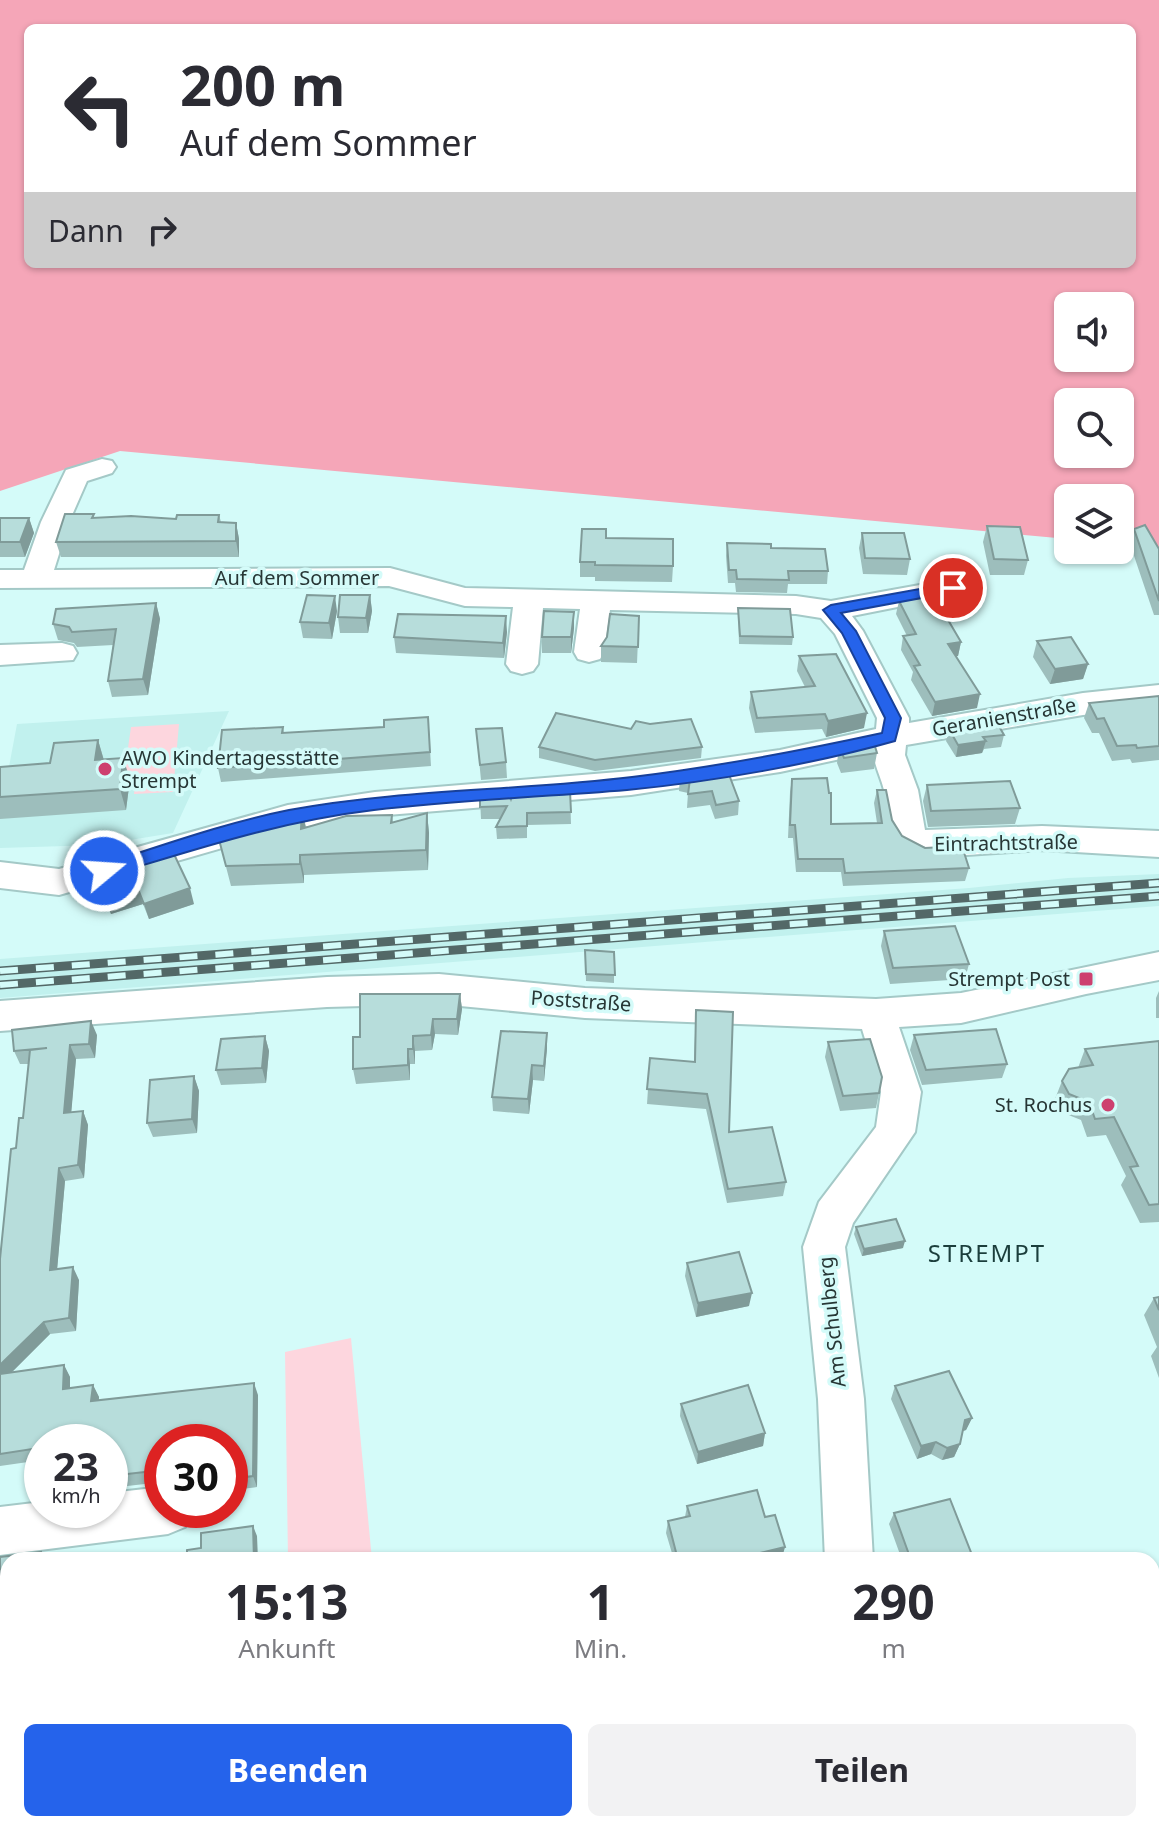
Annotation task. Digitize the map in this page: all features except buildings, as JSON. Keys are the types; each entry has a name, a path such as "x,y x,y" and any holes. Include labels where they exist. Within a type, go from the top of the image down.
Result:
{"street":[{"path":"36,579 55,522 76,476 102,467"},
{"name":"Auf dem Sommer","path":"0,579 390,577 465,597 796,605 831,610 953,588"},
{"path":"522,664 529,598"},
{"path":"589,652 596,600"},
{"path":"831,610 848,631 893,718 889,737"},
{"path":"4,647 62,653"},
{"name":"Geranienstraße","path":"0,875 59,882 288,817 375,804 631,783 780,761 889,737 1083,704 1159,696"},
{"name":"Eintrachtstraße","path":"889,737 889,755 901,790 905,823 912,838 923,845 1042,838 1159,844"},
{"name":"Poststraße","path":"0,1016 327,992 439,989 585,1003 876,1014 961,1008 1086,979 1159,966"},
{"name":"Am Schulberg","path":"849,1552 841,1399 824,1247 834,1215 895,1132 901,1092 876,1014"},
{"path":"0,1531 144,1513"}],"shaded area":[{"path":"0,0 1159,0 1159,548 1134,545 1134,484 1054,484 1054,538 120,451 0,491"},
{"name":"AWO Kindertagesstätte Strempt","path":"229,711 173,833 99,845 0,848 0,815 17,724"},
{"path":"179,724 173,792 134,794 136,776 124,776 131,727"},
{"path":"1159,874 1159,906 0,998 0,959 969,888 1068,878"},
{"path":"351,1338 371,1552 288,1552 285,1352"}],"railway":[{"path":"0,971 1159,883"},
{"path":"0,985 1159,896"}],"place":[{"name":"AWO Kindertagesstätte Strempt","path":"105,769"},
{"name":"Strempt Post","path":"1086,979"},
{"name":"St. Rochus","path":"1108,1105"}],"district":[{"name":"STREMPT","path":"987,1254"}],"route":[{"path":"104,871 193,841 288,817 375,804 631,783 780,761 889,737 893,718 848,631 831,610 953,588"}]}
